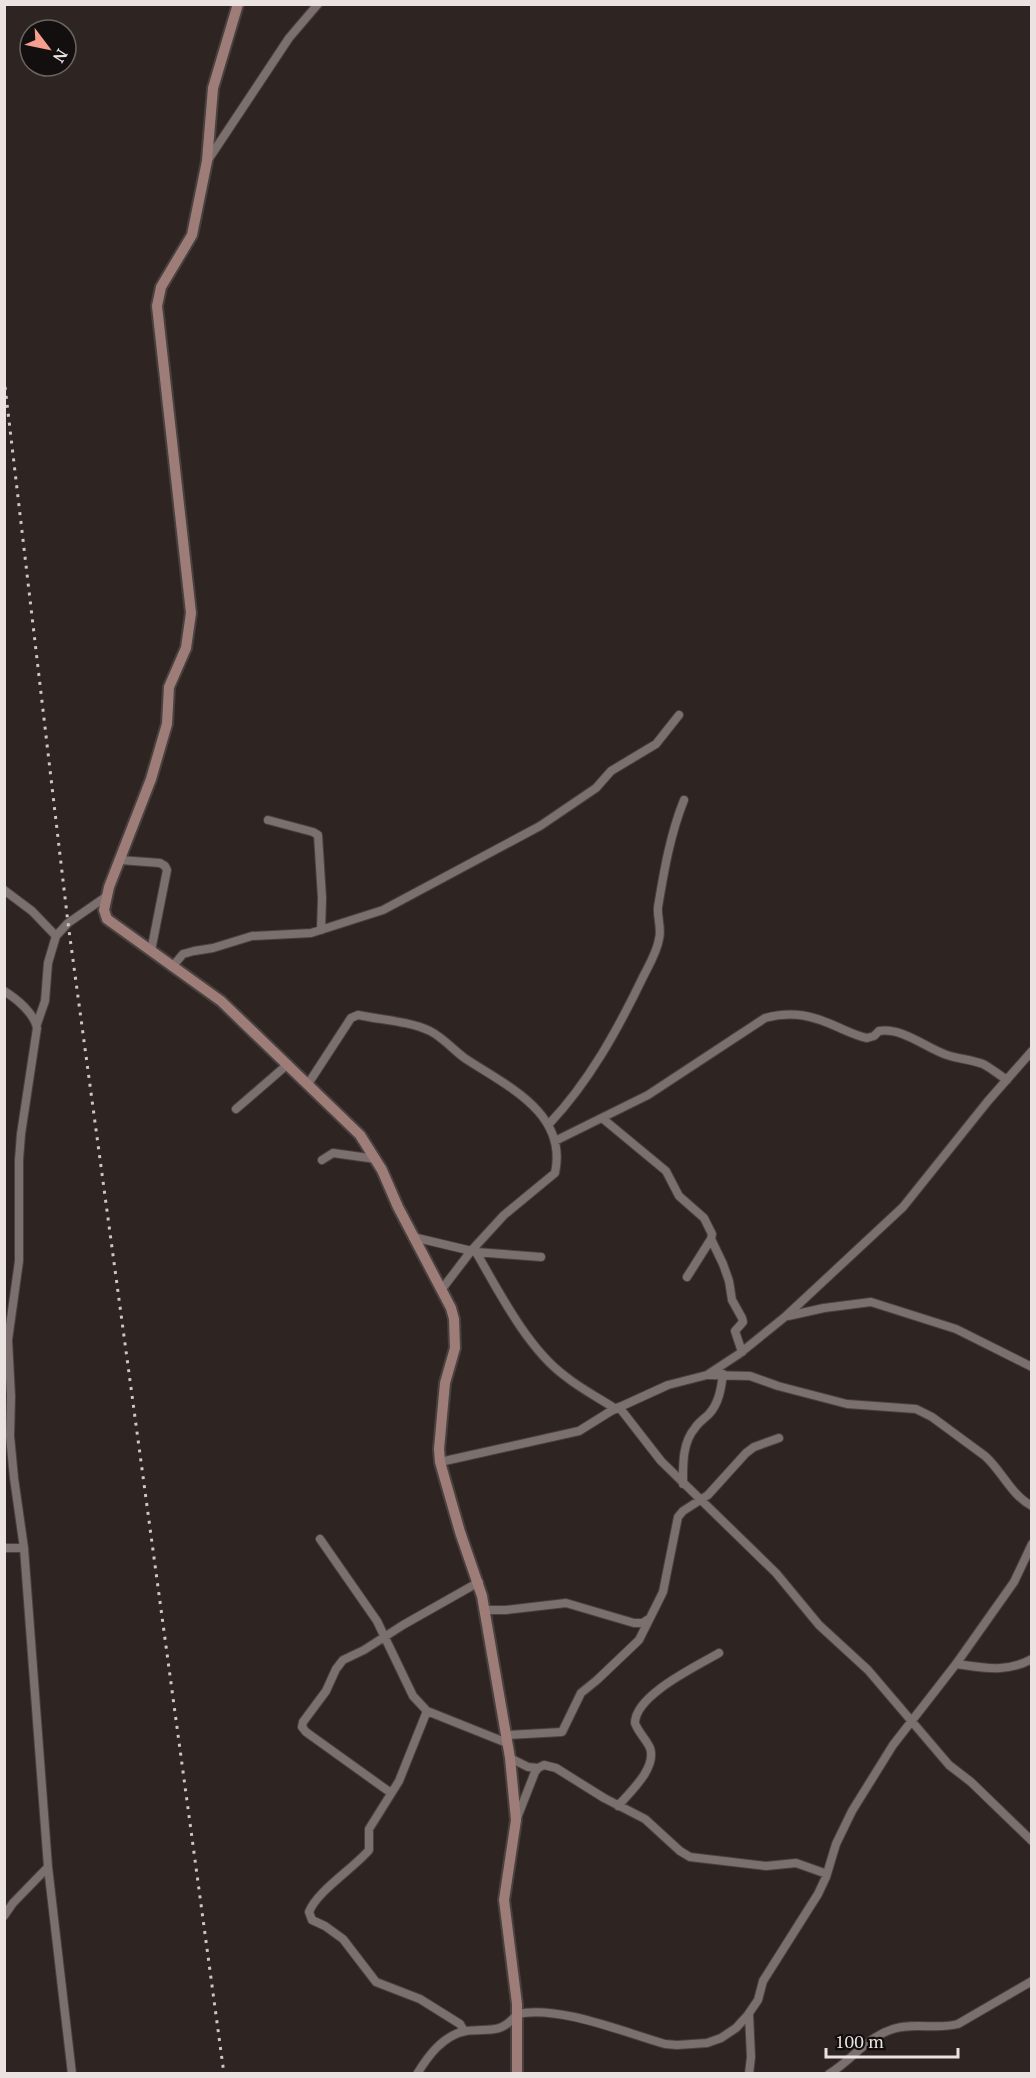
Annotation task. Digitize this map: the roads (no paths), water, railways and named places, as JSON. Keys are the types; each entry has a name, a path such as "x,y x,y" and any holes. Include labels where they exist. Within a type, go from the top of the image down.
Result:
{"street":[{"path":"238,4 213,88 207,161 192,235 161,287 157,306 182,548 188,583 190,625 182,660 169,687 168,718 151,779 107,896 104,910 107,919 221,1001 360,1136 376,1159 413,1237 451,1308 456,1334 455,1348 445,1383 439,1449 440,1462 460,1532 479,1582 485,1610 510,1758 516,1820"},
{"path":"207,161 289,38 318,4"},
{"path":"172,967 183,954 252,936 311,933 382,910 540,826 596,788 611,771 656,744 679,715"},
{"path":"549,1124 585,1081 622,1019 660,939 658,909 670,839 684,800"},
{"path":"268,820 318,835 322,898 321,930"},
{"path":"120,860 160,863 167,870 151,951"},
{"path":"4,890 32,911 56,936"},
{"path":"72,2073 48,1867 24,1548 10,1436 8,1340 19,1261 18,1188 21,1134 36,1024 45,1001 48,963 56,936 68,923 107,896"},
{"path":"4,991 18,1001 36,1024"},
{"path":"555,1141 648,1095 765,1018 790,1013 825,1022 859,1037 867,1038 884,1030 896,1033 950,1056 973,1060 985,1065 1007,1080"},
{"path":"308,1084 351,1018 358,1015 429,1031 466,1059 501,1079 529,1102 549,1124 555,1141 556,1169 553,1177 504,1215 442,1289"},
{"path":"440,1462 579,1431 617,1408 668,1385 707,1375 742,1352 786,1317 903,1207 1032,1051"},
{"path":"236,1109 288,1064"},
{"path":"602,1118 666,1171 679,1196 704,1218 712,1234 711,1239 687,1277"},
{"path":"322,1160 333,1153 376,1159"},
{"path":"413,1237 474,1252 541,1257"},
{"path":"711,1239 729,1281 732,1300 742,1318 742,1322 735,1331 742,1352"},
{"path":"474,1252 518,1322 552,1364 564,1376 617,1408 683,1484 776,1573 819,1624 853,1654 949,1765 971,1782 1032,1841"},
{"path":"786,1317 824,1308 871,1302 956,1329 1032,1367"},
{"path":"683,1484 684,1452 694,1428 716,1406 722,1389 723,1374"},
{"path":"707,1375 750,1376 778,1386 847,1404 899,1407 924,1412 993,1463 1021,1501 1032,1506"},
{"path":"320,1539 377,1621 407,1688 427,1711 506,1739 562,1732 579,1695 635,1645 663,1592 678,1517 720,1483 746,1454 754,1448 779,1438"},
{"path":"417,2073 427,2057 440,2044 464,2031 502,2028 510,2023 517,2014 540,2011 565,2014 665,2044 677,2045 707,2043 721,2038 736,2028 758,2000 763,1981 818,1894 836,1844 852,1811 893,1745 956,1664 1014,1582 1032,1544"},
{"path":"4,1548 24,1548"},
{"path":"391,1794 306,1732 302,1727 303,1722 331,1684 343,1660 385,1638 403,1625 479,1582"},
{"path":"485,1610 567,1603 634,1623 644,1623 647,1620"},
{"path":"618,1806 642,1776 651,1758 649,1747 635,1723 638,1710 657,1691 719,1653"},
{"path":"956,1664 993,1670 1014,1666 1032,1659"},
{"path":"427,1711 399,1781 369,1829 369,1850 312,1905 309,1912 312,1920 326,1926 343,1939 376,1982 420,1998 460,2024 464,2031"},
{"path":"510,1758 521,1765 556,1768 618,1806 652,1823 680,1851 690,1857 766,1866 796,1863 827,1874"},
{"path":"517,2073 514,1973 504,1900 516,1820 538,1768"},
{"path":"5,1914 48,1867"},
{"path":"829,2073 873,2038 893,2029 919,2025 946,2028 958,2024 1032,1981"},
{"path":"749,2013 751,2050 749,2073"}],"railway":[{"path":"4,378 68,923 224,2074"}]}
